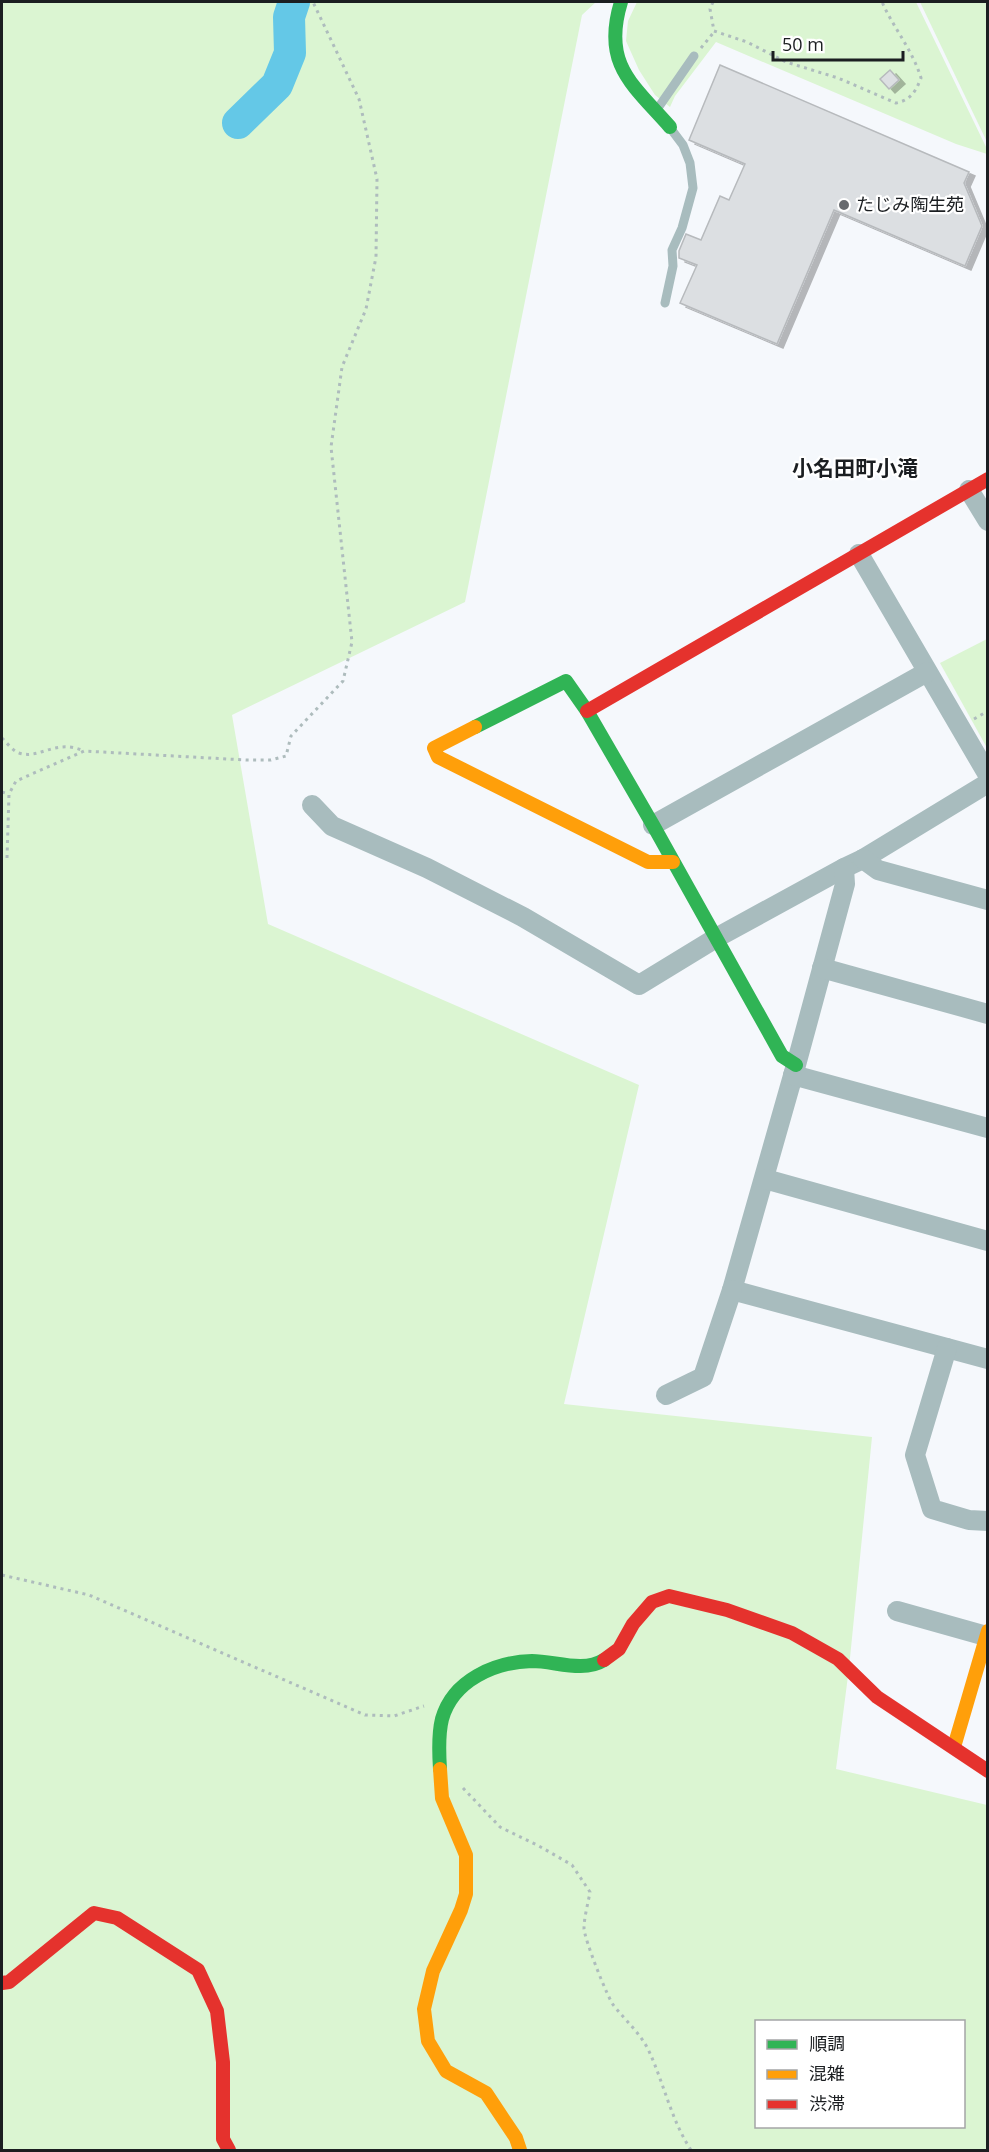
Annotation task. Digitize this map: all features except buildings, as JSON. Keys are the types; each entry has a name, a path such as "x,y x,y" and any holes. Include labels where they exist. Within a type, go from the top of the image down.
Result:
{"street":[{"path":"621,2 614,26 617,59 631,84 670,127"},
{"path":"587,711 987,479"},
{"path":"969,490 987,521"},
{"path":"859,554 987,775"},
{"path":"653,825 927,672"},
{"path":"673,862 648,862 438,757 434,748 566,681 587,711 653,825 782,1056 795,1070 987,1128"},
{"path":"312,805 332,826 427,868 523,917 639,985 716,938 863,859 987,783"},
{"path":"863,859 878,870 987,900"},
{"path":"666,1395 703,1377 732,1290 795,1070 844,884 843,868"},
{"path":"822,968 987,1014"},
{"path":"765,1179 987,1241"},
{"path":"732,1290 987,1359"},
{"path":"947,1348 915,1455 932,1509 969,1520 987,1521"},
{"path":"520,2151 516,2138 486,2093 446,2071 428,2041 424,2009 433,1971 466,1894 466,1855 442,1798 439,1750 442,1719 453,1697 463,1685 481,1673 499,1666 532,1661 584,1666 601,1662 619,1649 633,1624 652,1602 669,1596 727,1610 792,1633 838,1659 877,1697 987,1771"},
{"path":"897,1611 987,1633 981,1686 954,1748"},
{"path":"2,1983 9,1982 94,1913 117,1918 198,1970 217,2011 223,2062 223,2139 229,2151"}],"lane":[{"path":"656,110 694,56"},
{"path":"664,303 673,266 672,250 682,228 693,188 690,163 683,145 670,127"}],"path":[{"path":"2,738 18,753 28,754 63,745 84,751 271,760 285,756 291,736 343,681 352,642 331,447 342,367 366,309 376,257 377,179 359,99 313,2"},
{"path":"694,56 714,31 710,9 714,2"},
{"path":"714,31 747,42 786,62 838,78 896,103 903,102 912,96 921,78 916,62 892,24 882,2"},
{"path":"7,858 9,794 16,781 84,751"},
{"path":"2,792 9,794"},
{"path":"2,1575 89,1595 365,1715 394,1716 453,1697"},
{"path":"442,1773 462,1787 500,1827 572,1865 590,1892 584,1930 605,1991 613,2005 632,2024 646,2047 661,2078 679,2133 692,2151"}],"green space":[{"path":"2,2 596,2 582,15 465,602 232,715 268,924 639,1085 564,1404 872,1437 849,1668 836,1769 987,1805 987,2150 2,2150"},
{"path":"637,2 916,2 987,149 987,154 956,144 716,42 675,96 670,107 655,95 639,70 626,41 628,21"},
{"path":"920,2 987,2 987,142"},
{"path":"987,639 987,748 940,663"}],"waterway":[{"path":"238,123 277,85 290,53 289,17 294,2"}],"traffic: fast":[{"path":"621,2 616,23 615,42 618,57 633,85 670,127"},
{"path":"475,727 566,681 587,711 653,825 782,1056 796,1065"},
{"path":"440,1769 439,1738 442,1719 456,1694 477,1676 518,1662 541,1661 587,1666 604,1660"}],"traffic: slow":[{"path":"475,727 434,748 438,757 648,862 673,862"},
{"path":"954,1747 988,1631"},
{"path":"440,1769 442,1798 466,1855 466,1894 433,1971 424,2009 428,2041 446,2071 486,2093 516,2138 520,2150"}],"traffic: jam":[{"path":"587,711 988,479"},
{"path":"604,1660 619,1649 633,1624 652,1602 669,1596 727,1610 792,1633 838,1659 877,1697 988,1771"},
{"path":"2,1983 9,1982 94,1913 117,1918 198,1970 217,2011 223,2062 223,2139 229,2150"}],"place":[{"name":"たじみ陶生苑","path":"844,205"}],"district":[{"name":"小名田町小滝","path":"855,469"}]}
